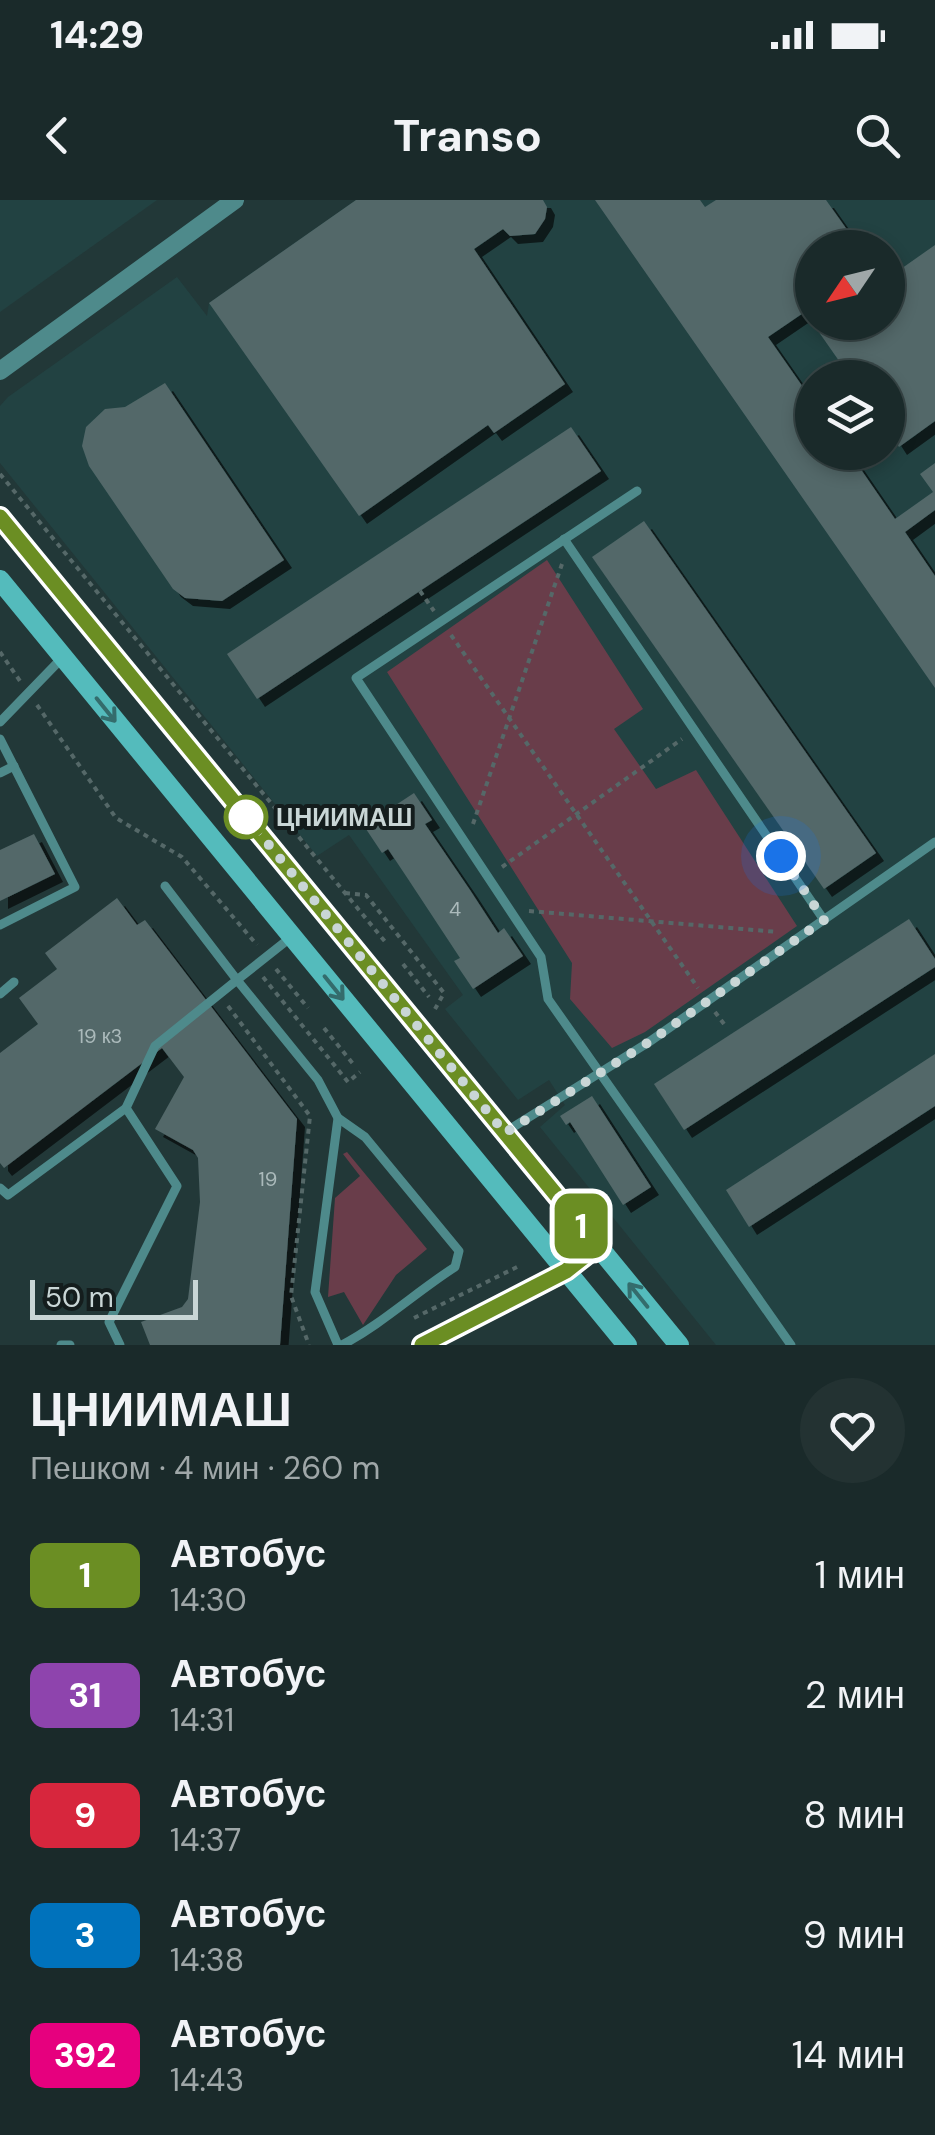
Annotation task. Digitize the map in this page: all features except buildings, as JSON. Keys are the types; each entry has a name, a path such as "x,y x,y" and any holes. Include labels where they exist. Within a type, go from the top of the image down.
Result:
{"main road":[{"path":"0,517 679,1345"},
{"path":"0,580 627,1345"},
{"path":"422,1345 566,1271 598,1246"}],"street":[{"path":"0,371 234,200"}],"lane":[{"path":"637,491 566,542 356,678 541,957 548,999 791,1345"},
{"path":"566,542 824,920"},
{"path":"0,722 63,657"},
{"path":"0,739 75,887 0,926"},
{"path":"0,772 14,766"},
{"path":"505,1133 707,1001 935,842"},
{"path":"164,886 318,1080 338,1118 366,1137 458,1251 455,1266 370,1330 340,1345 315,1292 338,1118"},
{"path":"0,1188 8,1195 126,1108 155,1046 292,936"},
{"path":"0,994 14,982"},
{"path":"120,1345 109,1322 177,1186 126,1108"},
{"path":"61,1345 70,1345"}],"path":[{"path":"0,474 387,944"},
{"path":"466,844 566,542"},
{"path":"420,591 724,1024"},
{"path":"0,652 116,818 182,857 266,957"},
{"path":"488,877 695,730"},
{"path":"345,893 366,894 444,993 436,1009"},
{"path":"509,909 804,934"},
{"path":"308,1008 272,964 260,974 348,1082 360,1072"},
{"path":"403,964 429,997"},
{"path":"220,994 310,1116 291,1296 309,1345"},
{"path":"324,1028 354,1065"},
{"path":"412,1319 518,1267"}],"shaded area":[{"path":"0,200 157,200 0,312"},
{"path":"356,200 935,200 935,1345 716,1345 540,1127 565,1105 549,1080 518,1100 445,1009 463,995 349,835 317,856 0,463 0,406 8,397 177,277 207,316 209,303"},
{"path":"547,560 643,709 614,729 656,789 696,770 797,926 645,1032 612,1048 570,999 572,963 387,672"},
{"path":"347,1152 427,1249 396,1275 363,1325 344,1292 328,1297 335,1198 360,1176 343,1154"}],"bus line":[{"name":"1","path":"0,517 598,1246 566,1271 422,1345"}],"place":[{"name":"ЦНИИМАШ","path":"246,817"}],"route":[{"path":"246,817 505,1133 649,1042 824,920 781,856"}]}
